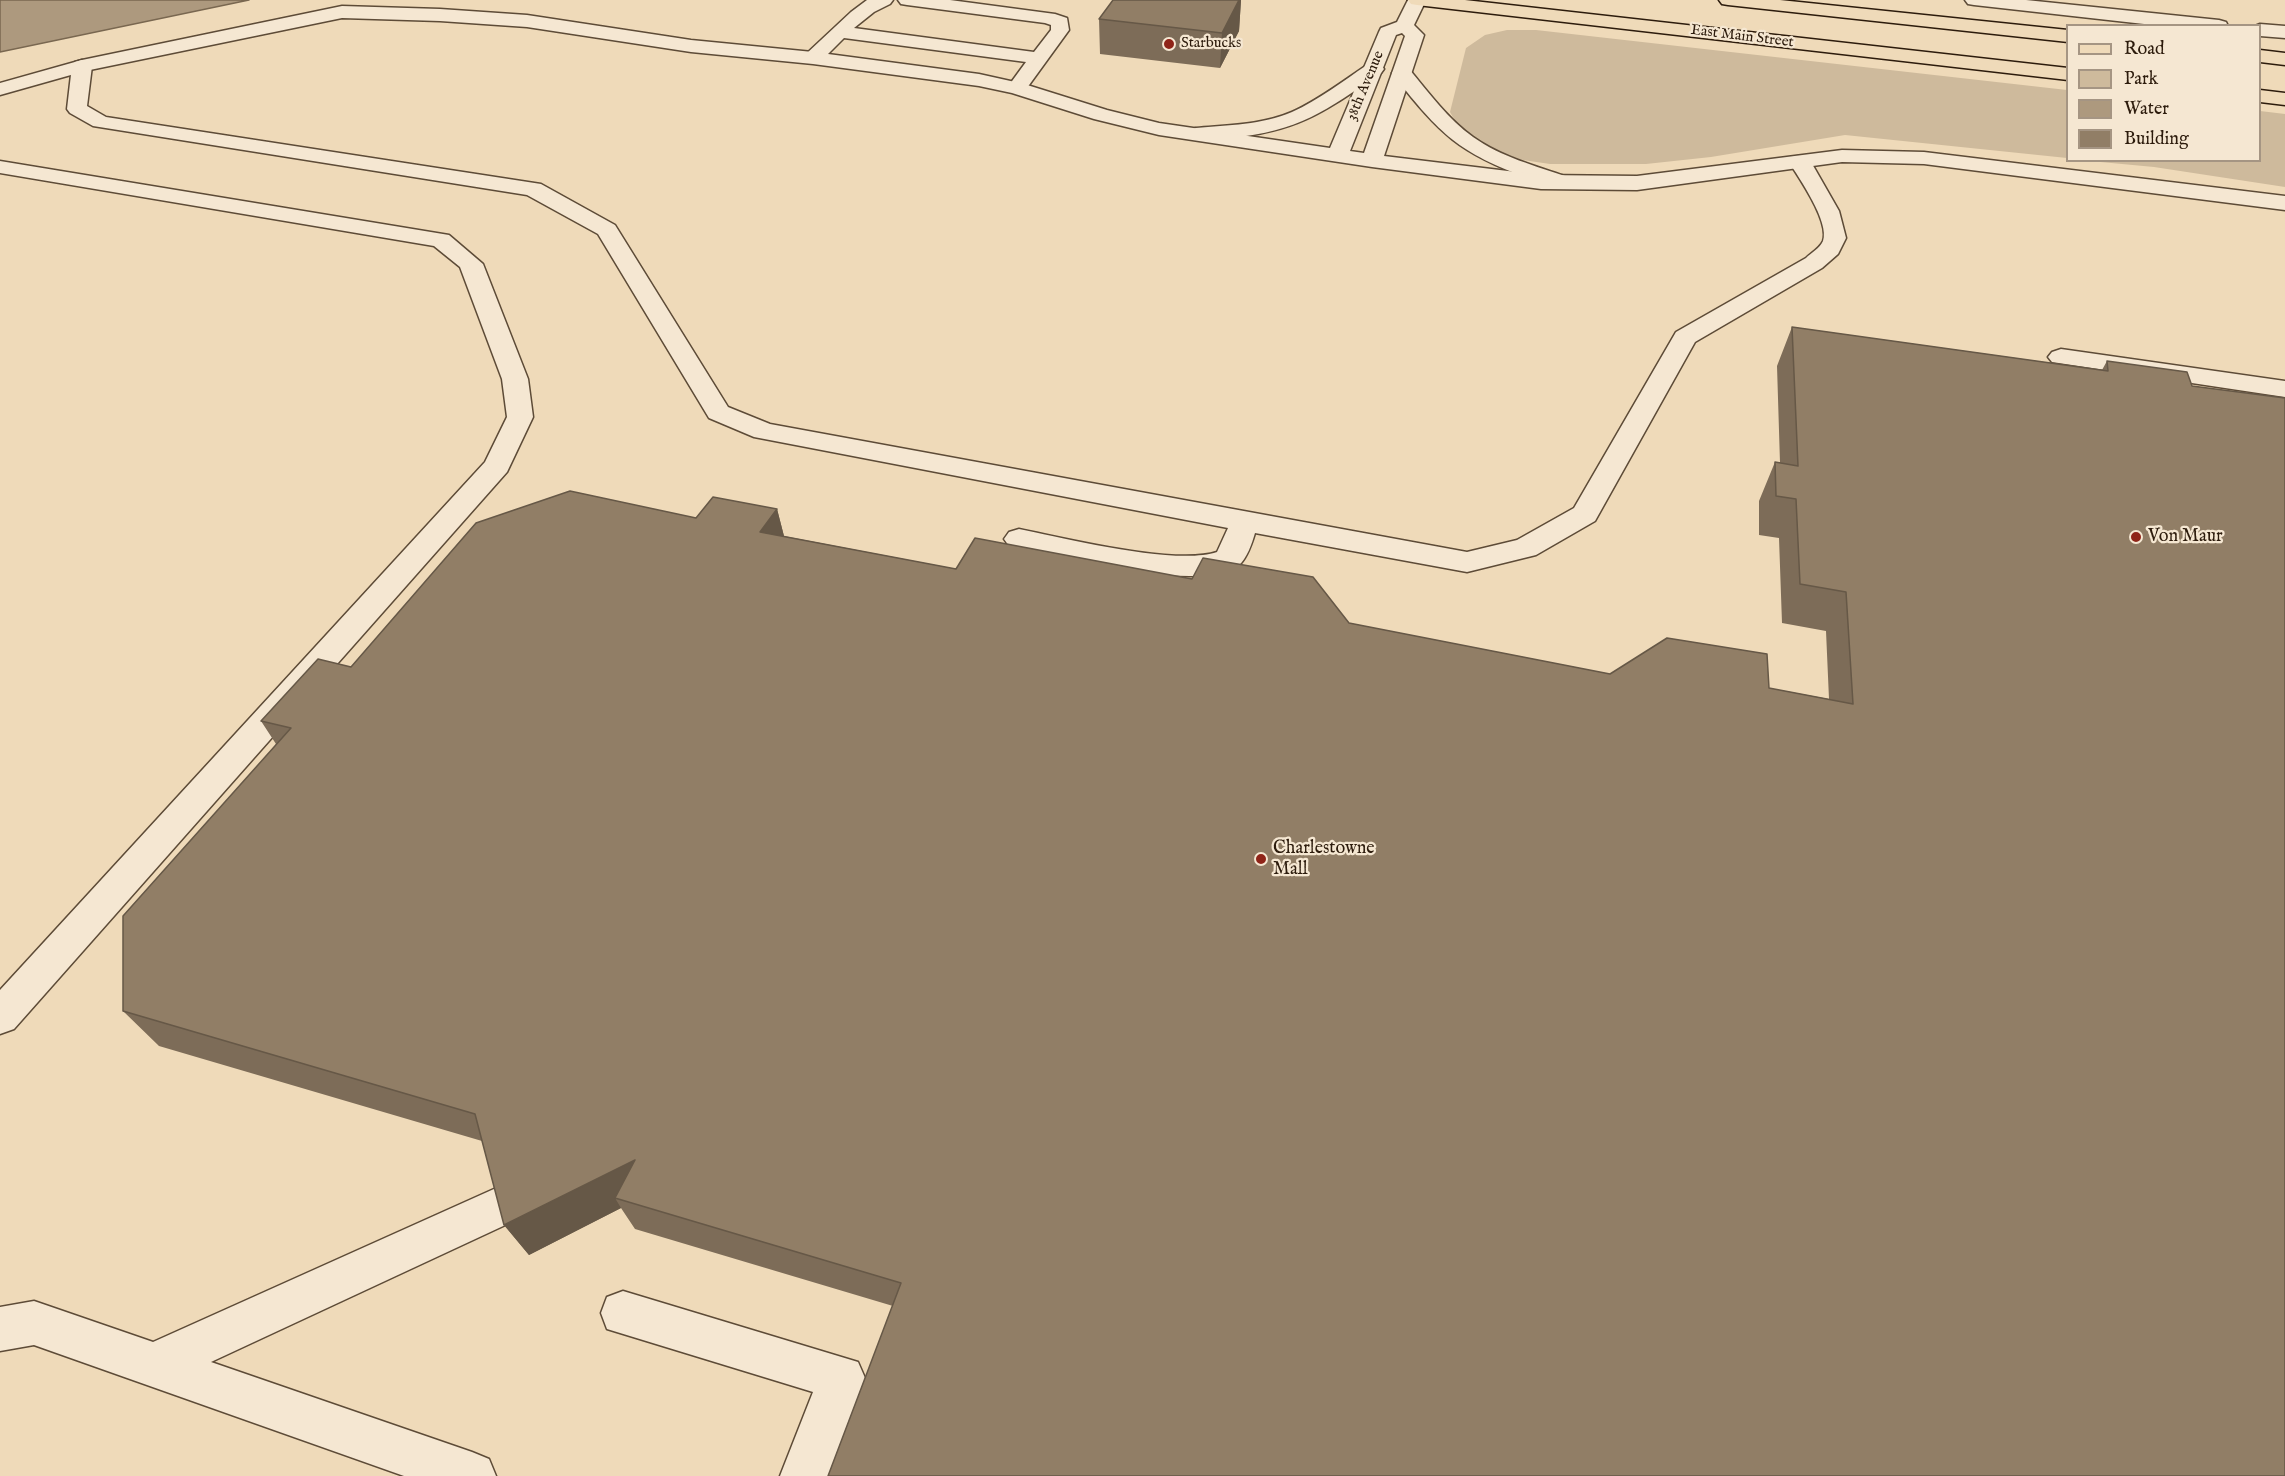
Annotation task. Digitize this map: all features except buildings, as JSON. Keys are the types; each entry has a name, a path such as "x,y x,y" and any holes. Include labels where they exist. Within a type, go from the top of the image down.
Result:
{"main road":[{"name":"East Main Street","path":"1417,0 2066,74"},
{"name":"East Main Street","path":"1728,0 2066,36"},
{"path":"2261,56 2285,59"},
{"path":"2261,96 2285,99"}],"street":[{"path":"813,58 872,5 884,0"},
{"path":"907,0 1048,18 1060,22 1060,30 1017,88"},
{"name":"38th Avenue","path":"1336,156 1388,32 1404,26 1417,0"},
{"path":"1974,0 2207,19"},
{"path":"0,90 82,66 342,12 440,15 527,21 691,46 813,58 980,80 1017,88 1101,115 1159,129 1372,161 1560,182 1637,183 1842,156 1924,158 2285,203"},
{"name":"38th Avenue","path":"1372,161 1415,35 1404,26"},
{"path":"2261,30 2285,32"},
{"path":"841,32 1039,58"},
{"path":"82,66 76,109 100,122 533,189 565,205 607,230 718,412 763,431 1467,562 1526,548 1585,514 1685,338 1814,263 1829,249 1835,238 1834,229 1826,206 1800,162"},
{"path":"1196,134 1252,129 1291,119 1309,112 1374,69"},
{"path":"1402,73 1431,109 1477,149 1560,182"},
{"path":"0,167 441,240 471,264 515,379 519,417 497,466 0,1017"},
{"path":"2061,357 2285,389"},
{"path":"1019,539 1179,567 1211,566 1228,558 1245,522"},
{"path":"154,1365 514,1200"},
{"path":"623,1313 842,1378 804,1476"},
{"path":"0,1329 34,1323 472,1476"}],"green space":[{"path":"1507,30 1536,30 2066,90 2066,158 1845,135 1711,157 1646,164 1550,164 1523,160 1494,151 1460,130 1450,112 1466,48 1485,35"},
{"path":"2261,111 2285,114 2285,187 2154,167 2101,162 2261,162"}],"water":[{"path":"0,0 249,0 0,52"}],"place":[{"name":"Starbucks","path":"1169,44"},
{"name":"Von Maur","path":"2136,537"},
{"name":"Charlestowne Mall","path":"1261,859"}]}
